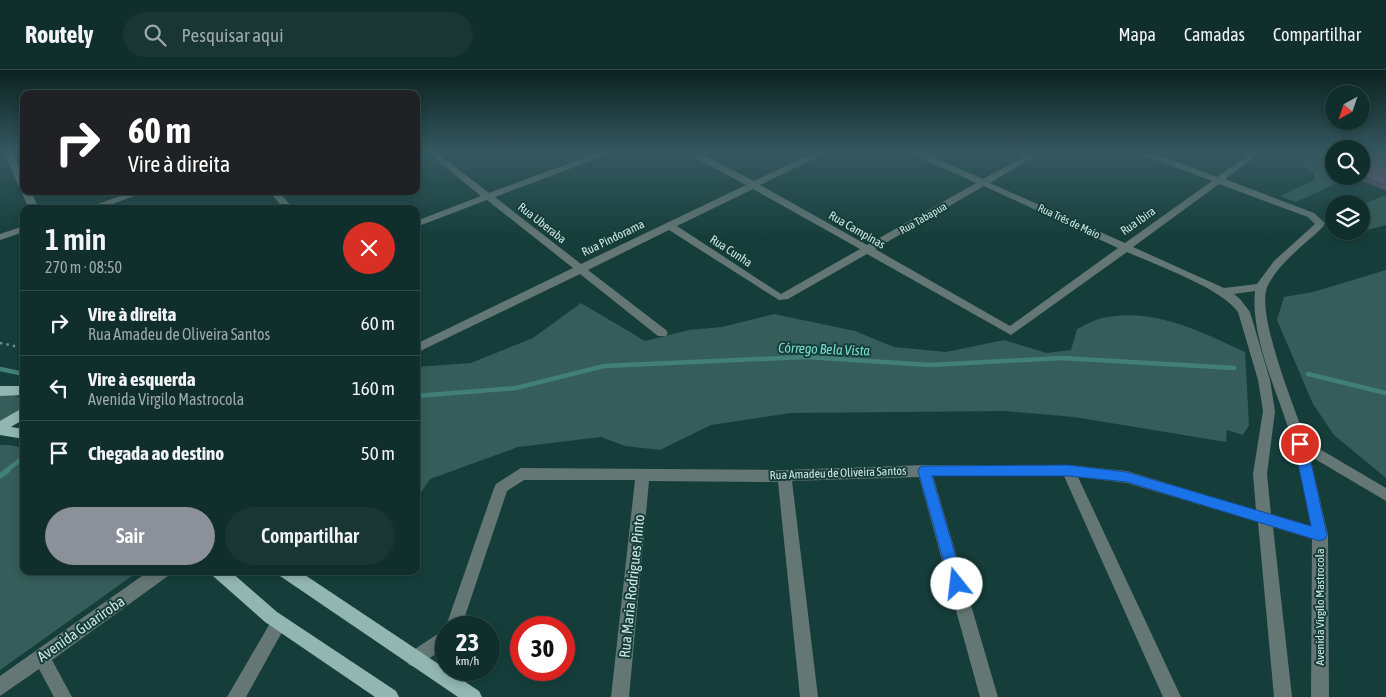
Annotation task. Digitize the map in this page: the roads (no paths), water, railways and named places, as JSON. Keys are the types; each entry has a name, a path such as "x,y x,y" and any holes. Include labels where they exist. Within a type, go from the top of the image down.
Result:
{"main road":[{"path":"5,390 20,384"},
{"path":"5,390 20,391"},
{"path":"0,429 20,415"},
{"path":"0,429 20,433"},
{"path":"224,575 279,623 390,697"},
{"path":"292,575 415,659 435,668"},
{"path":"457,681 473,697"}],"street":[{"name":"Rua Uberaba","path":"468,181 662,333"},
{"path":"420,222 527,181"},
{"name":"Rua Campinas","path":"747,181 1011,331"},
{"name":"Rua Pindorama","path":"420,347 758,181"},
{"name":"Rua Três de Maio","path":"980,181 1222,291 1241,306 1264,380 1269,411 1260,474 1263,516"},
{"name":"Rua Tabapua","path":"782,298 987,181"},
{"name":"Rua Ibira","path":"1011,331 1124,247 1218,181"},
{"path":"1223,181 1311,215 1318,220 1320,225 1278,263 1261,287"},
{"path":"100,205 132,195"},
{"path":"277,195 285,205"},
{"name":"Rua Cunha","path":"668,225 782,298"},
{"path":"0,237 20,230"},
{"name":"Rua Três de Maio","path":"1222,291 1234,292 1261,287"},
{"name":"Avenida Virgílo Mastrocola","path":"1261,287 1259,308 1263,331 1300,444 1320,535 1320,697"},
{"path":"1300,444 1386,495"},
{"path":"1068,470 1172,697"},
{"name":"Rua Amadeu de Oliveira Santos","path":"457,616 501,488 521,474 784,476 924,471 1068,470 1127,477 1263,516 1320,535"},
{"path":"924,471 989,697"},
{"name":"Rua Maria Rodrigues Pinto","path":"620,697 643,475"},
{"path":"784,476 809,697"},
{"path":"1263,516 1283,697"},
{"name":"Avenida Guariroba","path":"0,687 156,575"},
{"path":"236,697 279,623"},
{"path":"415,659 435,647"},
{"path":"42,657 63,697"}],"waterway":[{"name":"Córrego Bela Vista","path":"420,396 516,388 604,366 806,357 930,365 1062,358 1234,368"},
{"path":"0,369 20,373"},
{"name":"Córrego Bela Vista","path":"1308,374 1386,393"},
{"name":"Córrego Bela Vista","path":"6,471 20,460"},
{"name":"Córrego Bela Vista","path":"0,476 8,470"}]}
